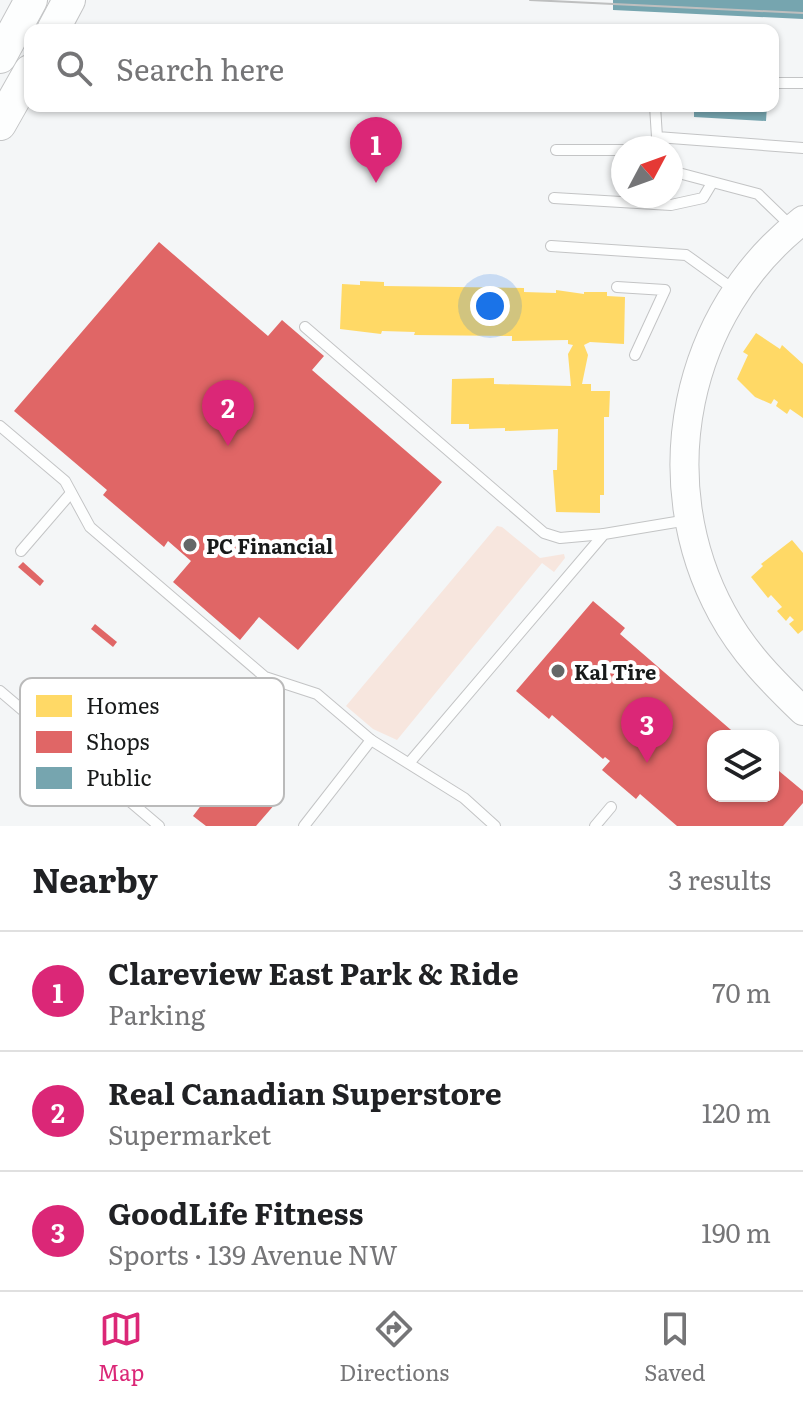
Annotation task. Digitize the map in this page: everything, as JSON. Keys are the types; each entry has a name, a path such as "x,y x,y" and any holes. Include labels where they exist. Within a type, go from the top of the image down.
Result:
{"main road":[{"path":"6,46 31,0"},
{"path":"56,24 69,0"},
{"path":"0,124 24,82"}],"street":[{"path":"798,224 755,265 715,324 702,355 690,401 683,459 690,520 703,571 722,614 749,655 803,711"}],"lane":[{"path":"779,83 803,83"},
{"path":"655,112 657,137 803,148"},
{"path":"556,150 611,150"},
{"path":"683,175 765,198 798,224"},
{"path":"554,198 671,205 703,198 712,183"},
{"path":"551,246 686,255 736,291"},
{"path":"617,287 665,290 635,355"},
{"path":"305,327 544,533 560,538 690,520"},
{"path":"0,426 65,481 90,527 268,678"},
{"path":"21,551 71,493"},
{"path":"410,762 604,534"},
{"path":"284,683 317,694 371,740 464,798 495,826"},
{"path":"0,691 20,708"},
{"path":"304,826 371,740"},
{"path":"135,806 159,826"},
{"path":"595,826 611,807"}],"shaded area":[{"path":"497,526 540,558 564,554 565,558 554,572 542,563 397,740 373,729 346,706"}],"building: Homes":[{"path":"360,281 384,282 384,286 524,288 524,292 556,293 556,290 584,294 607,292 607,296 625,297 624,344 590,342 584,345 588,355 582,384 591,384 591,391 610,391 609,417 604,417 604,495 600,495 600,513 556,512 553,470 557,470 558,429 505,431 505,428 469,429 469,424 451,424 452,379 494,378 494,384 571,386 568,354 573,345 568,344 568,340 512,341 512,336 414,335 415,332 382,331 381,334 340,329 342,284 360,285"},
{"path":"756,333 780,349 782,345 803,364 803,418 790,409 787,414 776,406 778,402 774,399 771,404 755,397 737,379 748,355 743,352"},
{"path":"792,540 803,553 803,630 798,634 789,624 794,620 790,616 786,621 777,611 782,607 771,595 768,598 751,577 763,566 761,564"}],"building: Shops":[{"path":"159,242 268,336 282,320 324,356 312,370 442,482 298,650 259,617 240,640 173,582 191,561 168,541 164,547 103,495 107,490 14,411"},
{"path":"23,562 44,581 40,586 18,567"},
{"path":"593,601 625,628 620,634 731,730 707,730 707,802 779,802 779,771 803,791 803,803 783,826 677,826 640,794 636,799 602,770 610,761 605,757 603,759 552,715 549,719 516,691"},
{"path":"95,624 117,642 113,647 91,629"},
{"path":"201,806 273,806 256,826 206,826 193,816"}],"building: Public":[{"path":"613,0 803,0 803,19 613,10"},
{"path":"694,112 767,112 766,121 694,117"}],"tram line":[{"path":"530,0 803,13"}],"place":[{"name":"Clareview East Park & Ride","path":"376,183"},
{"name":"Real Canadian Superstore","path":"228,446"},
{"name":"PC Financial","path":"190,545"},
{"name":"Kal Tire","path":"558,671"},
{"name":"GoodLife Fitness","path":"647,763"}]}
